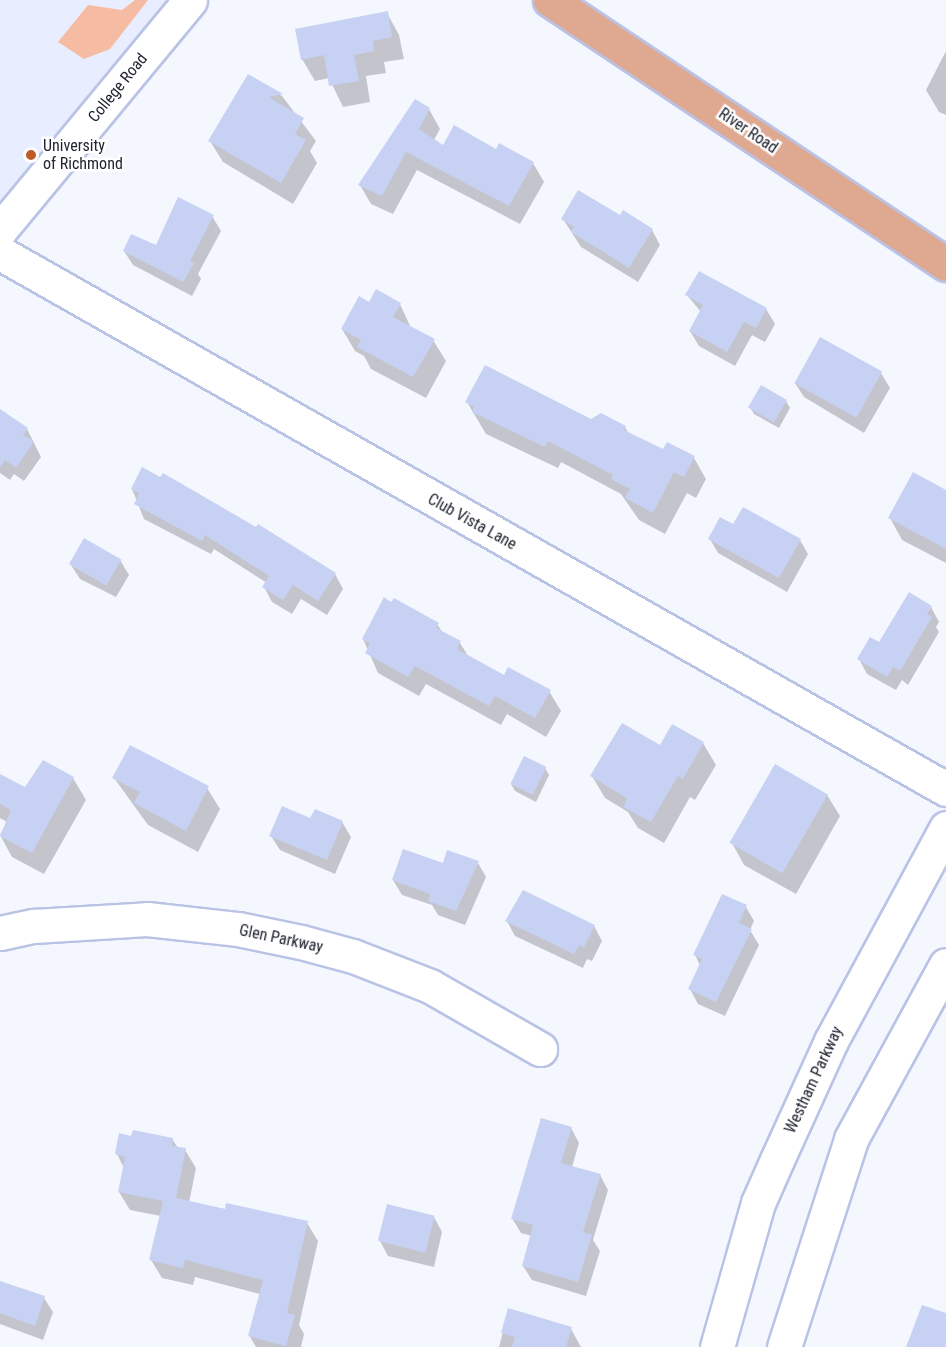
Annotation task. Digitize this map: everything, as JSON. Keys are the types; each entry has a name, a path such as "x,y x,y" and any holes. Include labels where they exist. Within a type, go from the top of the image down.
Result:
{"main road":[{"name":"River Road","path":"550,0 946,264"}],"street":[{"name":"College Road","path":"0,230 190,0"},
{"name":"Club Vista Lane","path":"0,253 946,789"},
{"name":"Westham Parkway","path":"717,1347 758,1203 772,1170 831,1041 946,828"},
{"name":"Glen Parkway","path":"0,933 34,926 147,919 238,929 301,942 352,956 430,986 540,1049"},
{"path":"784,1347 851,1139 946,965"}],"shaded area":[{"name":"University of Richmond","path":"0,0 190,0 0,230"},
{"path":"135,0 148,0 110,49 84,59 58,42 88,5 122,10"}],"building":[{"path":"388,11 392,37 373,41 374,51 354,55 359,81 329,86 324,55 301,60 295,29"},
{"path":"248,74 283,94 268,97 304,118 295,134 306,140 281,183 208,141"},
{"path":"415,99 430,108 419,129 443,145 454,125 496,149 499,143 534,162 509,206 406,152 382,196 358,185"},
{"path":"578,190 620,215 623,210 653,229 629,268 571,232 574,227 561,219"},
{"path":"178,197 214,215 190,261 194,263 183,282 123,251 131,234 156,245"},
{"path":"699,271 767,308 756,328 744,322 727,352 689,331 703,305 685,295"},
{"path":"376,289 401,303 393,317 435,339 413,377 357,347 361,340 341,329 359,296 369,302"},
{"path":"820,337 882,371 856,418 794,383"},
{"path":"485,365 591,419 601,413 626,426 624,430 663,449 667,442 695,456 684,477 674,472 653,513 625,498 630,489 611,479 613,475 548,441 545,447 472,412 474,407 465,402"},
{"path":"761,385 787,400 774,423 748,408"},
{"path":"0,409 28,428 23,435 34,441 16,468 5,460 0,467"},
{"path":"142,467 160,477 163,473 256,527 258,524 336,573 318,601 293,585 283,600 262,587 269,576 205,535 202,541 134,504 139,493 131,489"},
{"path":"913,472 946,490 946,549 888,518"},
{"path":"743,507 801,539 779,578 708,539 720,517 733,524"},
{"path":"84,538 121,560 106,585 69,564"},
{"path":"909,592 932,606 927,614 932,617 900,671 893,667 887,677 857,659 870,637 879,642"},
{"path":"384,597 391,602 394,598 439,623 436,628 461,641 457,649 504,675 508,667 551,690 535,718 495,696 489,706 415,666 408,677 365,653 370,644 362,639"},
{"path":"622,723 660,745 672,724 704,742 683,779 678,776 651,822 623,807 627,799 625,797 590,776"},
{"path":"130,745 209,786 186,831 134,803 140,792 112,778"},
{"path":"524,756 546,767 533,795 510,784"},
{"path":"43,760 74,777 32,853 0,836 11,810 0,804 0,774 25,787"},
{"path":"775,764 828,794 782,873 730,843"},
{"path":"282,806 310,818 315,809 343,821 327,860 269,836"},
{"path":"403,849 443,863 447,850 479,861 456,911 428,901 430,894 392,880"},
{"path":"523,890 595,925 584,947 579,945 574,954 505,921"},
{"path":"722,894 747,905 739,923 752,929 716,1002 688,989 702,959 693,955"},
{"path":"541,1118 572,1127 561,1163 601,1174 583,1232 592,1235 578,1282 522,1266 533,1225 511,1219"},
{"path":"133,1130 173,1138 172,1146 186,1148 176,1198 225,1209 226,1203 308,1221 287,1313 295,1315 286,1346 248,1336 263,1280 185,1260 183,1268 149,1260 163,1201 118,1192 125,1157 115,1154 119,1133 131,1136"},
{"path":"387,1204 435,1216 425,1253 378,1241"},
{"path":"0,1281 45,1296 35,1326 0,1313"},
{"path":"922,1305 946,1313 946,1347 906,1347"},
{"path":"508,1308 572,1327 566,1347 512,1347 515,1337 501,1333"}],"place":[{"name":"University of Richmond","path":"31,155"}]}
